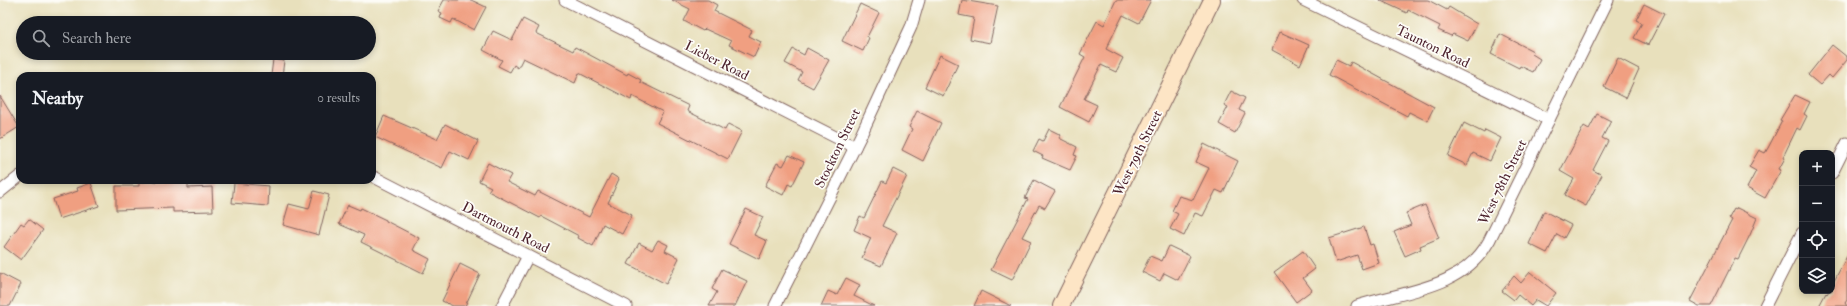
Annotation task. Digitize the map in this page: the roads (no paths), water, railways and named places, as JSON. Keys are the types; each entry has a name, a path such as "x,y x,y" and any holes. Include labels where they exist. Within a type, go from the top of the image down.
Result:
{"main road":[{"name":"West 79th Street","path":"1061,306 1212,0"}],"street":[{"name":"Lieber Road","path":"565,0 855,147"},
{"name":"Stockton Street","path":"776,306 855,147 912,27 919,0"},
{"name":"Taunton Road","path":"1303,0 1549,120"},
{"name":"West 78th Street","path":"1357,306 1445,281 1468,267 1482,253 1608,0"},
{"path":"1835,167 1847,143"},
{"name":"Dartmouth Road","path":"376,178 626,306"},
{"path":"0,192 16,179"},
{"path":"1765,306 1799,239"},
{"path":"502,306 528,256"}]}
